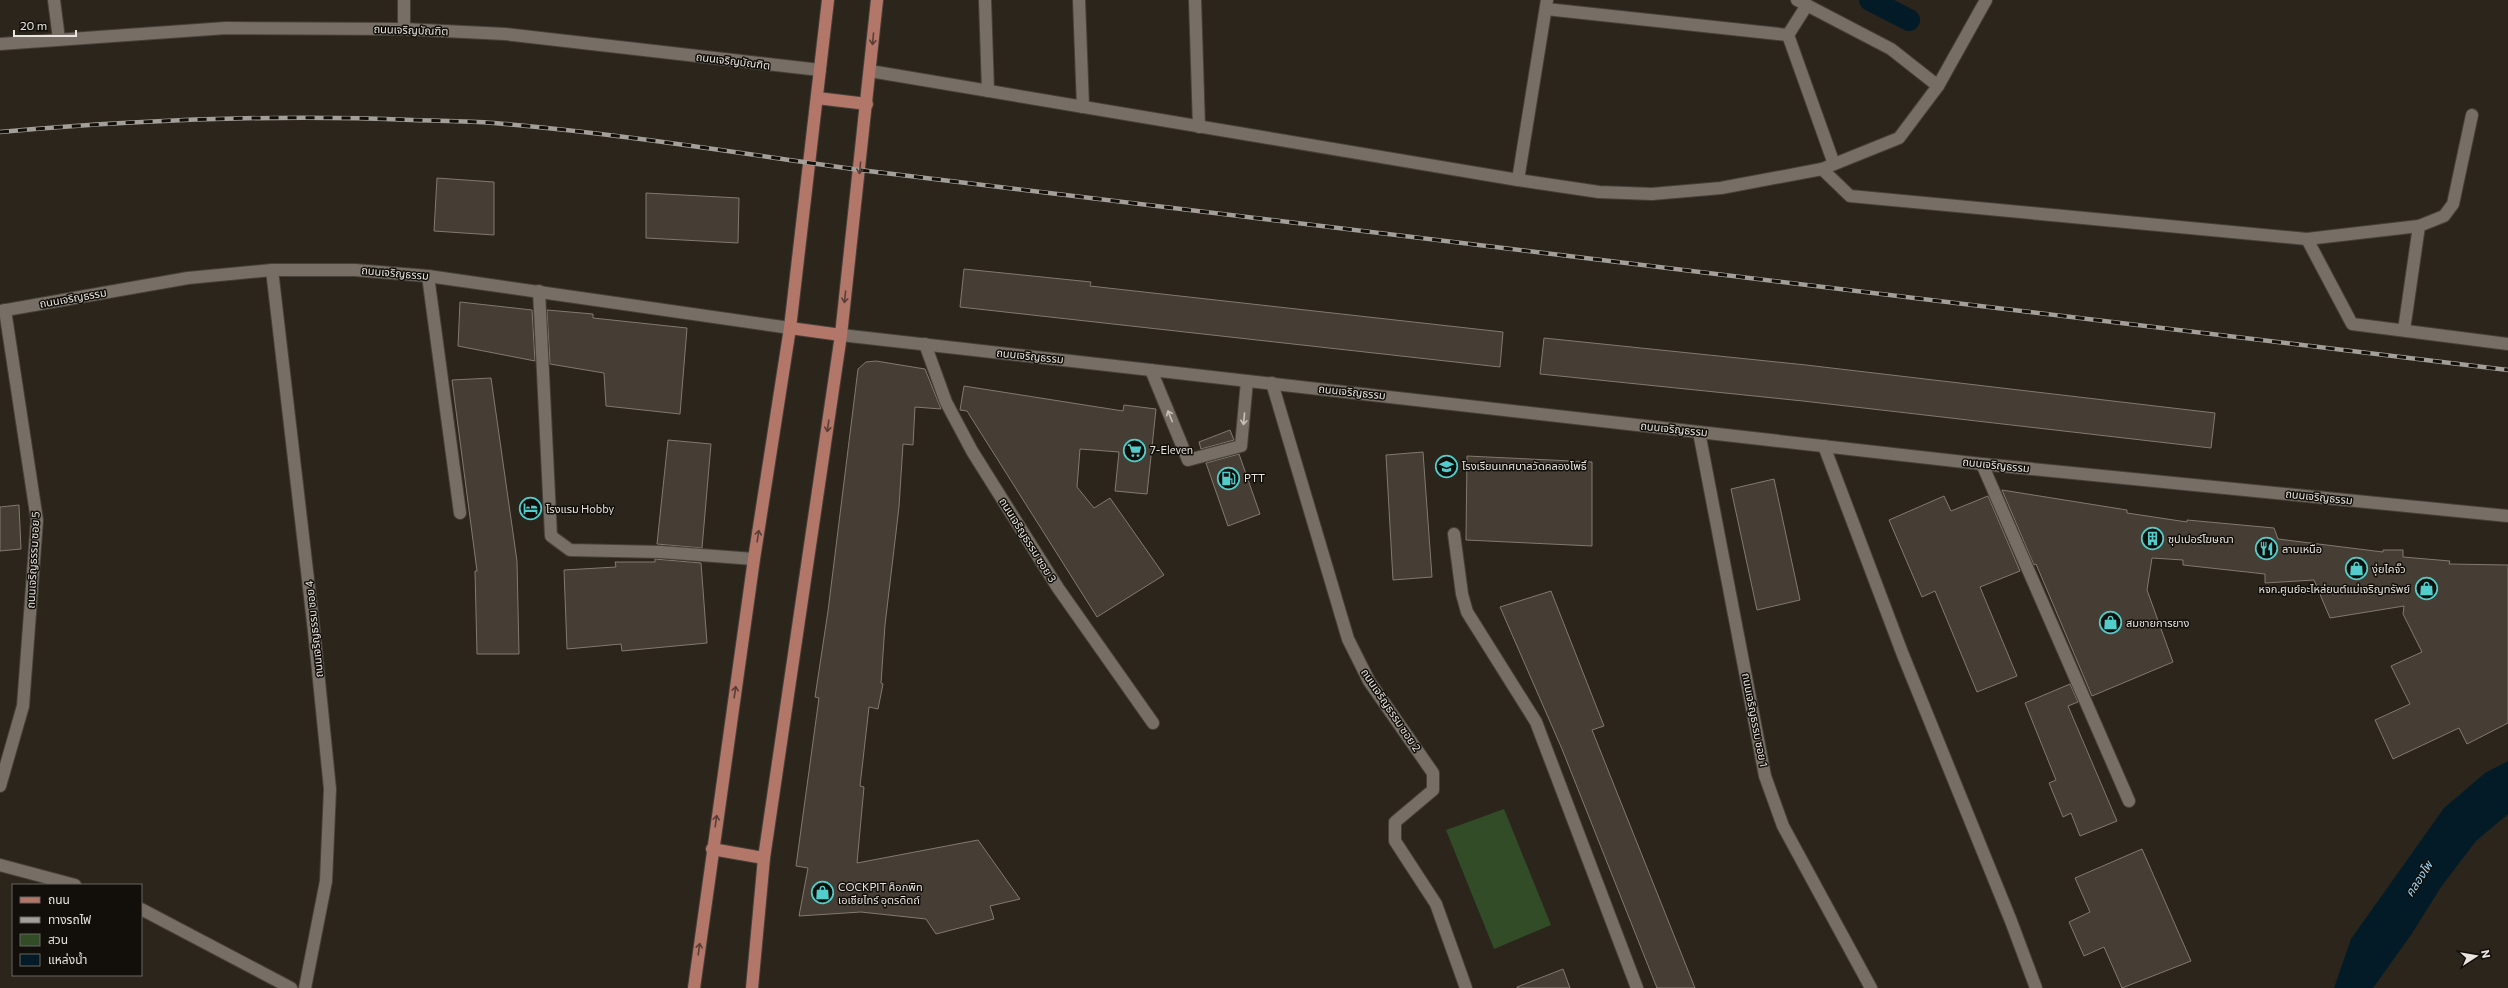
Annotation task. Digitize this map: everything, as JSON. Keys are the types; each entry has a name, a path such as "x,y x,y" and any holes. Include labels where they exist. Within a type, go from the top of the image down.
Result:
{"main road":[{"path":"694,988 712,849 754,559 790,328 828,0"},
{"path":"752,988 764,858 841,335 877,0"},
{"path":"817,98 867,104"},
{"path":"790,328 841,335"},
{"path":"712,849 764,858"}],"street":[{"path":"54,0 59,39"},
{"path":"404,0 404,29"},
{"path":"985,0 988,91"},
{"path":"1079,0 1083,107"},
{"path":"1195,0 1199,126"},
{"path":"870,71 1518,180 1598,192 1652,194 1721,188 1828,166 1899,138 1938,86 1983,1"},
{"path":"1938,86 1891,49 1802,3 1788,35 1828,166 1850,196 2307,239 2419,226 2444,216 2453,204 2472,115"},
{"path":"1518,180 1547,4 1788,35"},
{"name":"ถนนเจริญบัณฑิต","path":"0,44 226,28 404,29 505,34 820,70"},
{"path":"2404,330 2419,226"},
{"path":"2307,239 2352,324 2508,344"},
{"name":"ถนนเจริญธรรม","path":"2,310 188,278 272,270 355,270 428,276 790,328"},
{"name":"ถนนเจริญธรรม ซอย 4","path":"272,270 314,631 330,789 326,881 305,988"},
{"path":"428,276 460,513"},
{"path":"539,291 551,536 570,550 661,552 754,559"},
{"name":"ถนนเจริญธรรม ซอย 5","path":"0,786 23,706 36,513 2,310"},
{"name":"ถนนเจริญธรรม","path":"841,335 1982,464 2508,516"},
{"name":"ถนนเจริญธรรม ซอย 3","path":"925,344 946,402 972,451 1058,588 1153,723"},
{"path":"1151,370 1188,460 1241,446 1247,381"},
{"name":"ถนนเจริญธรรม ซอย 2","path":"1272,383 1348,639 1369,682 1433,773 1433,790 1395,822 1395,841 1436,904 1466,988"},
{"name":"ถนนเจริญธรรม ซอย 1","path":"1699,432 1765,776 1783,826 1871,988"},
{"path":"1824,446 1903,655 2012,921 2036,988"},
{"path":"1982,464 2129,801"},
{"path":"1454,534 1462,594 1467,612 1536,722 1637,988"},
{"path":"0,865 70,884"},
{"path":"142,910 291,988"}],"green space":[{"path":"1504,809 1551,925 1494,949 1446,830"}],"water":[{"name":"คลองโพ","path":"2508,761 2508,814 2476,841 2441,887 2411,935 2373,988 2334,988 2351,939 2444,808 2485,773"}],"building":[{"path":"437,178 494,182 494,235 434,231"},
{"path":"646,193 739,198 738,243 646,238"},
{"path":"964,269 1091,282 1090,286 1503,332 1500,367 960,307"},
{"path":"460,302 532,310 535,361 458,346"},
{"path":"547,310 593,314 593,318 687,328 680,414 606,406 604,373 550,364"},
{"path":"1544,338 1806,365 2215,413 2211,448 1803,401 1540,374"},
{"path":"876,361 925,369 941,409 915,407 913,445 903,444 899,507 885,625 881,683 883,684 878,709 869,707 860,786 864,787 857,863 978,840 1020,899 990,906 994,919 936,934 926,919 861,912 799,916 808,868 796,866 819,698 815,697 828,611 858,369 866,362"},
{"path":"491,378 517,561 519,654 477,654 475,571 477,571 452,380"},
{"path":"964,386 1123,411 1124,405 1156,409 1147,494 1115,491 1119,452 1080,449 1077,487 1094,508 1110,498 1164,575 1097,617 967,411 960,410"},
{"path":"1230,430 1234,440 1201,449 1199,442"},
{"path":"668,440 711,444 702,548 657,544"},
{"path":"1423,452 1432,577 1393,580 1386,455"},
{"name":"PTT","path":"1239,454 1260,514 1228,526 1206,463"},
{"path":"1467,456 1592,462 1592,546 1466,540"},
{"path":"1774,479 1800,600 1757,610 1731,489"},
{"path":"2002,490 2127,510 2127,513 2187,522 2187,520 2274,528 2278,539 2383,552 2383,550 2403,550 2403,557 2450,561 2449,564 2508,565 2508,723 2467,744 2459,728 2393,759 2375,720 2410,704 2391,666 2422,652 2403,614 2404,606 2330,618 2314,580 2265,583 2265,574 2183,565 2183,560 2152,558 2147,590 2173,662 2092,696 2036,564 2034,565"},
{"path":"1944,496 1951,511 1988,496 2020,571 1980,587 2017,676 1977,692 1935,591 1922,597 1889,520"},
{"path":"19,505 21,549 0,551 0,507"},
{"path":"655,559 701,563 707,643 622,651 621,644 567,649 564,570 616,567 615,562 655,562"},
{"path":"1551,591 1604,726 1592,730 1695,988 1657,988 1562,749 1500,607"},
{"path":"2070,684 2078,702 2068,706 2117,821 2080,836 2071,813 2063,817 2049,783 2056,780 2025,703"},
{"path":"2142,849 2191,961 2122,988 2104,947 2084,956 2069,922 2090,912 2075,878"},
{"path":"1563,969 1570,988 1517,988 1517,987"}],"waterway":[{"path":"1870,0 1909,20"}],"railway":[{"path":"0,132 154,121 257,118 360,118 463,121 540,127 677,144 860,170 2508,370"}],"place":[{"name":"7-Eleven","path":"1135,450"},
{"name":"โรงเรียนเทศบาลวัดคลองโพธิ์","path":"1446,466"},
{"name":"PTT","path":"1229,478"},
{"name":"โรงแรม Hobby","path":"530,509"},
{"name":"ซุปเปอร์โฆษณา","path":"2153,539"},
{"name":"ลาบเหนือ","path":"2267,549"},
{"name":"งุ่ยไคจั๊ว","path":"2356,569"},
{"name":"หจก.ศูนย์อะไหล่ยนต์แม่เจริญทรัพย์","path":"2426,589"},
{"name":"สมชายการยาง","path":"2110,623"},
{"name":"COCKPIT ค็อกพิท เอเซียไทร์ อุตรดิตถ์","path":"822,893"}]}
